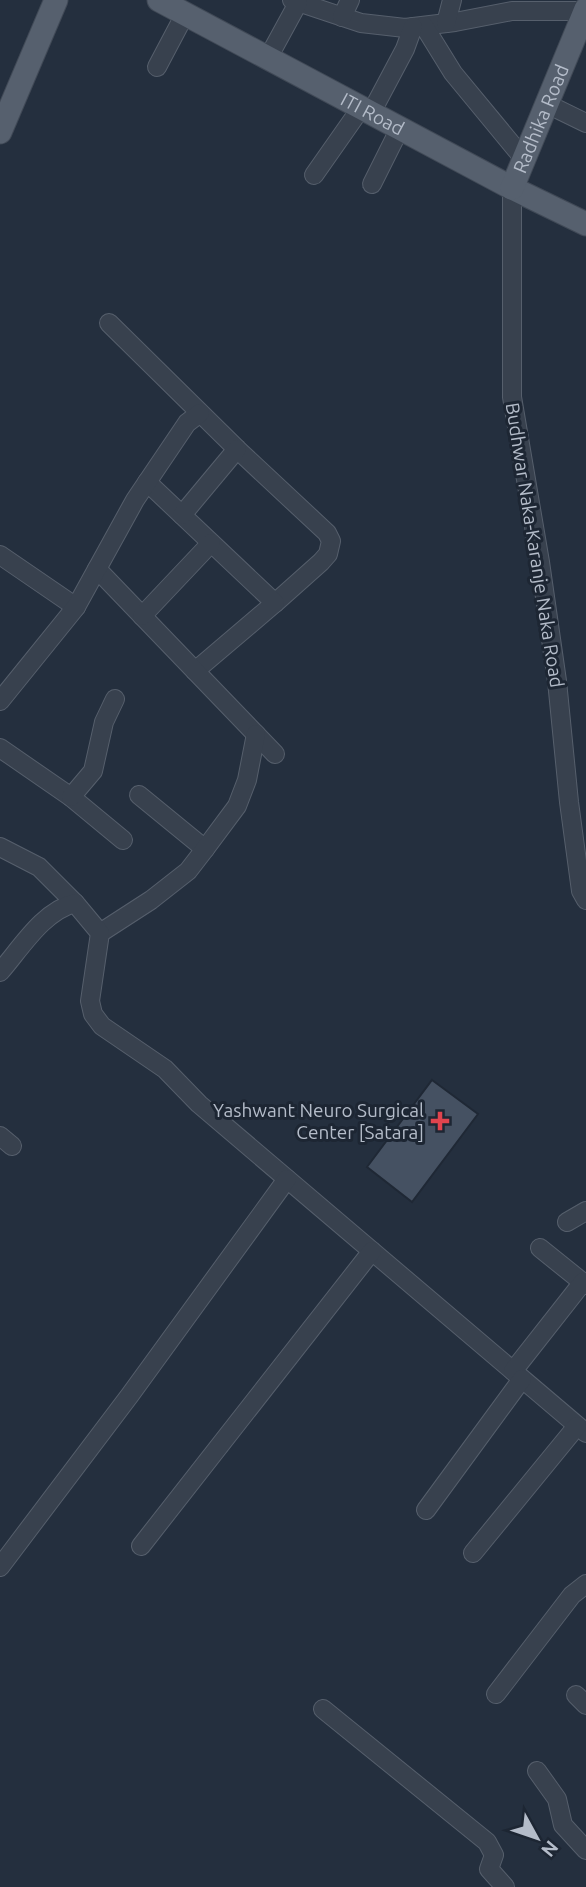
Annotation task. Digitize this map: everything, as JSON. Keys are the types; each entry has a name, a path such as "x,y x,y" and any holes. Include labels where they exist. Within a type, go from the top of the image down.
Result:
{"main road":[{"path":"0,132 56,0"},
{"name":"ITI Road","path":"159,0 512,188 586,224"},
{"name":"Radhika Road","path":"512,188 547,104 581,39 586,10"}],"street":[{"path":"342,17 350,0"},
{"path":"446,23 452,0"},
{"path":"268,58 295,1 361,23 418,27 512,11 586,10"},
{"path":"157,67 185,14"},
{"path":"314,175 366,110 418,27"},
{"path":"418,27 524,159"},
{"path":"547,104 586,123"},
{"path":"372,184 400,128"},
{"name":"Budhwar Naka-Karanje Naka Road","path":"512,188 512,397 540,562 557,681 581,891 586,900"},
{"path":"109,323 327,533 331,541 328,554 321,562 195,671"},
{"path":"0,701 76,607 147,482 187,423 200,413"},
{"path":"182,515 237,449"},
{"path":"147,482 275,603"},
{"path":"142,616 211,543"},
{"path":"0,555 76,607"},
{"path":"97,569 275,754"},
{"path":"71,797 93,771 104,722 115,699"},
{"path":"100,933 151,900 188,871 237,806 247,780 256,734"},
{"path":"0,748 71,797 123,840"},
{"path":"139,795 205,849"},
{"path":"0,847 39,867 75,902 100,933 90,1001 93,1014 102,1026 165,1069 199,1104 581,1429 473,1553"},
{"path":"0,972 51,914 75,902"},
{"path":"0,1567 130,1395 287,1179"},
{"path":"567,1222 586,1211"},
{"path":"426,1510 517,1375 584,1284 540,1248"},
{"path":"141,1546 372,1251"},
{"path":"496,1694 572,1595 586,1584"},
{"path":"323,1709 487,1842 494,1855 489,1869 505,1887"},
{"path":"537,1771 557,1799 563,1825 586,1850"}],"building":[{"path":"432,1080 478,1114 412,1202 367,1167"}],"place":[{"name":"Yashwant Neuro Surgical Center [Satara]","path":"440,1121"}]}
